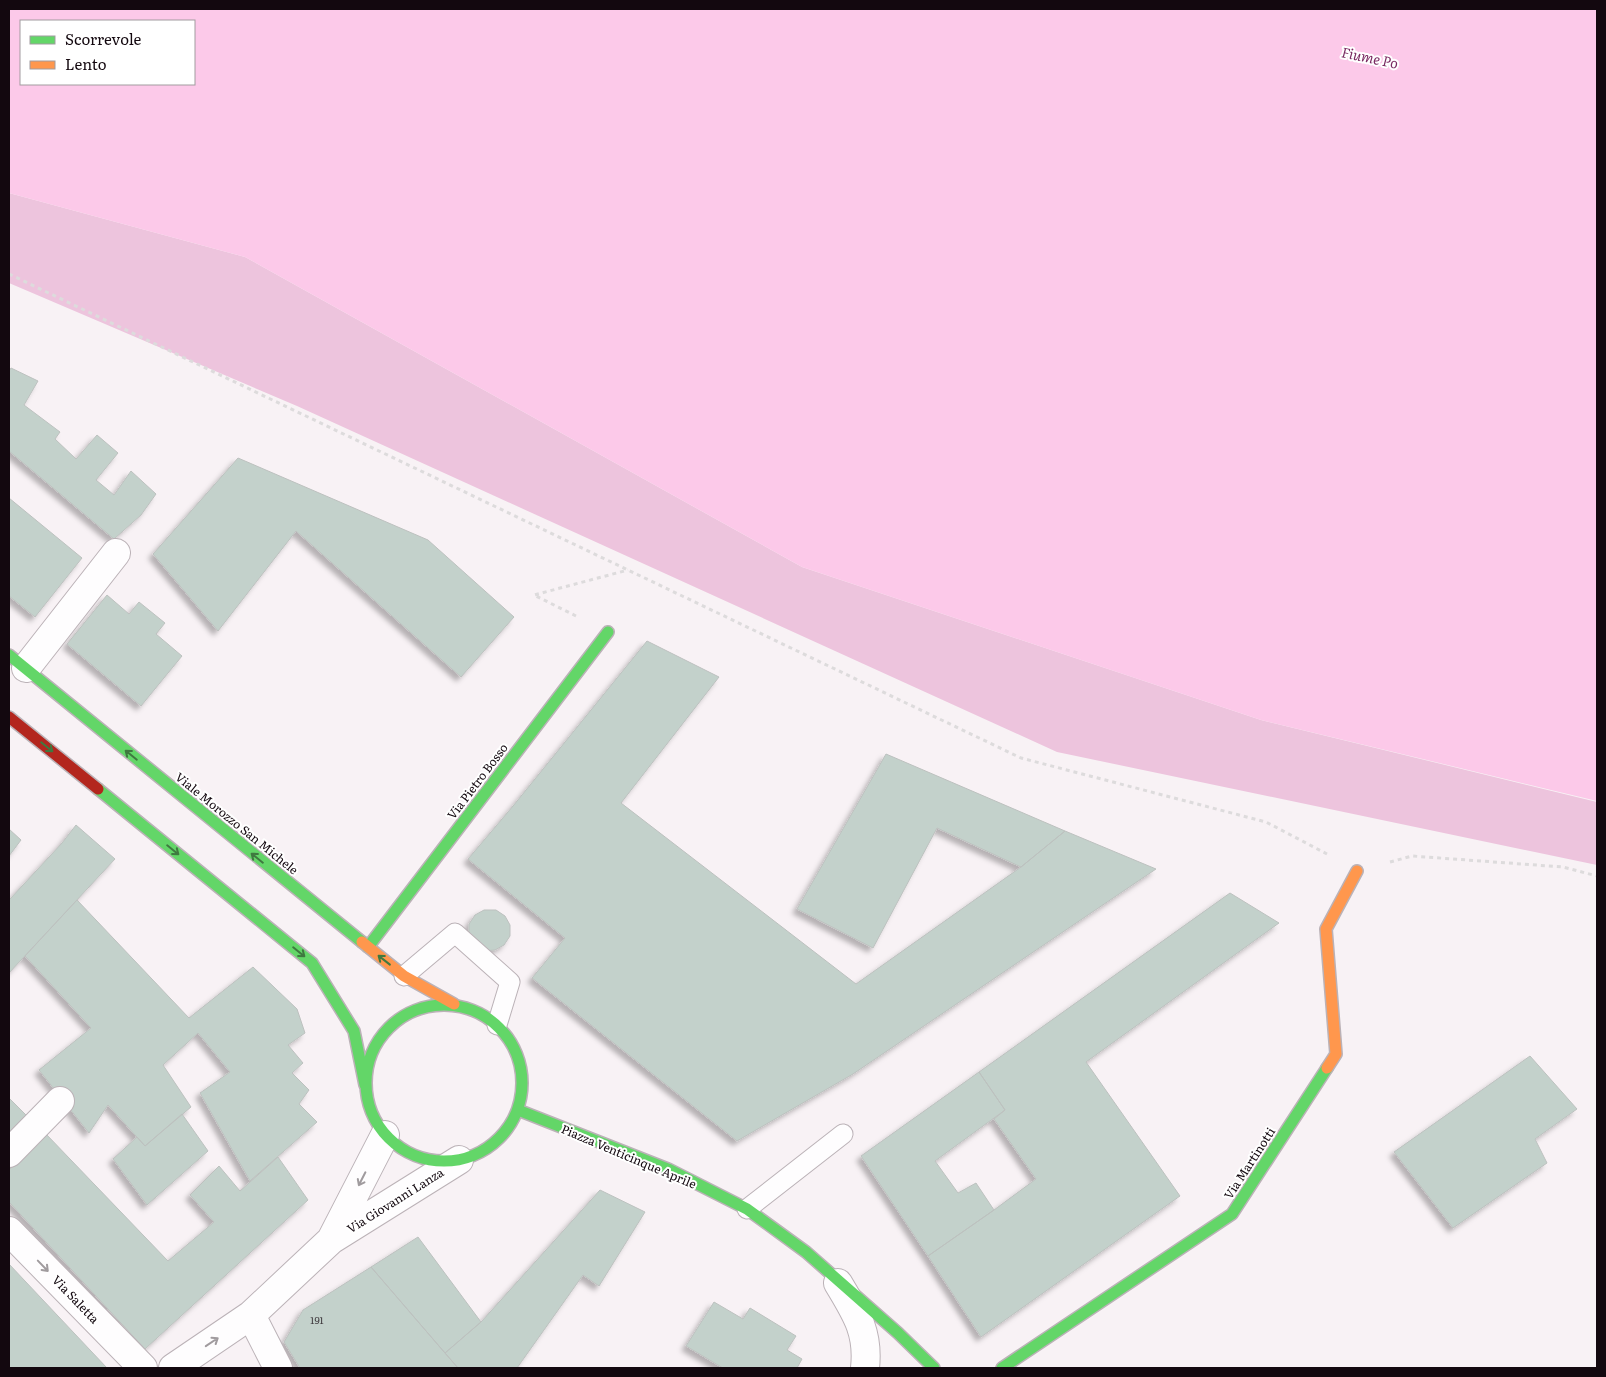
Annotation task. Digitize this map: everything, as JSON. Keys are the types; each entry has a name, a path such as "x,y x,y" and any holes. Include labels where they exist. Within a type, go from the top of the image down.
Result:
{"main road":[{"name":"Via Pietro Bosso","path":"368,947 608,632"},
{"name":"Viale Morozzo San Michele","path":"17,661 404,976 454,1004"},
{"path":"9,717 312,963 354,1031 370,1112 384,1135 406,1152 431,1161 459,1160 484,1150 505,1133 518,1110 522,1087 520,1064 512,1043 497,1025 477,1012 454,1004 427,1005 401,1016 381,1034 369,1058 365,1085"},
{"name":"Via Martinotti","path":"1002,1368 1232,1214 1336,1054 1326,929 1358,871"},
{"name":"Piazza Venticinque Aprile","path":"518,1110 668,1170 748,1209 806,1252 898,1333 934,1368"}],"street":[{"path":"17,661 116,553"},
{"path":"9,1153 60,1101"},
{"name":"Via Giovanni Lanza","path":"331,1240 384,1135"},
{"name":"Via Giovanni Lanza","path":"173,1368 251,1315 331,1240 459,1160"},
{"name":"Via Saletta","path":"9,1231 143,1368"},
{"name":"Piazza Venticinque Aprile","path":"834,1278 857,1315 867,1350 865,1368"},
{"path":"251,1315 278,1368"}],"lane":[{"path":"404,976 455,933 510,982 497,1025"},
{"path":"748,1209 844,1134"}],"path":[{"path":"9,274 1021,758 1266,822 1358,871 1412,856 1563,868 1597,876"},
{"path":"608,632 534,595 628,570"}],"shaded area":[{"path":"9,193 245,257 802,567 1261,720 1597,802 1597,865 1057,752 297,406 9,283"}],"water":[{"name":"Fiume Po","path":"9,9 1597,9 1597,801 1261,720 802,567 245,257 9,193"}],"building":[{"path":"11,368 38,381 24,405 60,432 55,439 76,459 97,435 118,453 96,480 114,495 131,471 156,494 141,515 114,539 9,451 9,371"},
{"path":"238,458 428,540 514,617 461,677 296,531 218,631 153,554"},
{"path":"9,498 82,558 35,617 9,596"},
{"path":"107,595 129,614 139,602 165,623 156,634 182,656 141,706 67,644"},
{"path":"647,641 719,677 621,803 856,984 1021,867 1065,831 1156,869 853,1074 737,1141 532,978 565,938 468,859"},
{"path":"886,754 1065,831 1021,867 937,828 873,948 797,909"},
{"path":"76,825 115,859 9,973 9,900 62,843"},
{"path":"9,829 21,840 9,856"},
{"path":"1230,893 1279,923 1086,1062 1180,1196 981,1337 928,1256 1036,1179 994,1119 1005,1110 979,1072"},
{"path":"77,900 189,1018 253,967 297,1009 305,1033 288,1045 303,1063 292,1073 309,1090 299,1104 317,1122 250,1181 200,1093 230,1072 198,1033 163,1065 191,1107 145,1146 108,1105 89,1133 39,1070 91,1028 25,956"},
{"path":"484,910 496,910 505,916 510,925 510,936 504,945 495,950 483,951 469,935 469,924 475,915"},
{"path":"1530,1056 1577,1109 1535,1139 1547,1163 1453,1228 1394,1152"},
{"path":"979,1072 1005,1110 935,1161 958,1193 976,1183 994,1210 928,1256 861,1156"},
{"path":"9,1098 30,1119 9,1142"},
{"path":"182,1114 208,1151 147,1205 113,1159 137,1137 145,1146"},
{"path":"46,1134 168,1261 214,1222 190,1195 219,1166 240,1191 278,1157 308,1200 145,1349 9,1202 9,1170"},
{"path":"600,1190 645,1212 599,1286 583,1275 517,1368 458,1368 445,1353 481,1322"},
{"path":"418,1237 481,1322 445,1353 371,1267"},
{"path":"9,1264 107,1368 9,1368"},
{"path":"371,1267 458,1368 300,1368 284,1342 303,1310"},
{"path":"714,1302 743,1319 750,1308 796,1336 787,1350 802,1359 797,1368 723,1368 686,1346"}],"traffic: fast":[{"path":"368,947 608,632"},
{"path":"9,655 362,942"},
{"path":"98,789 312,963 354,1031 365,1085"},
{"path":"436,1005 452,1005 467,1008 481,1014 504,1033 513,1046 519,1060 522,1083 521,1098 513,1120 494,1143 481,1152 467,1158 452,1161 436,1161 421,1158 407,1152 384,1133 375,1120 369,1106 366,1091 366,1075 369,1060 375,1046 394,1023 407,1014 421,1008 436,1005"},
{"path":"1002,1368 1232,1214 1327,1068"},
{"path":"518,1110 668,1169 747,1209 806,1252 898,1333 934,1368"}],"traffic: slow":[{"path":"1327,1068 1336,1054 1326,929 1357,871"},
{"path":"362,942 404,976 454,1004"}],"traffic: jam":[{"path":"9,717 98,789"}]}
